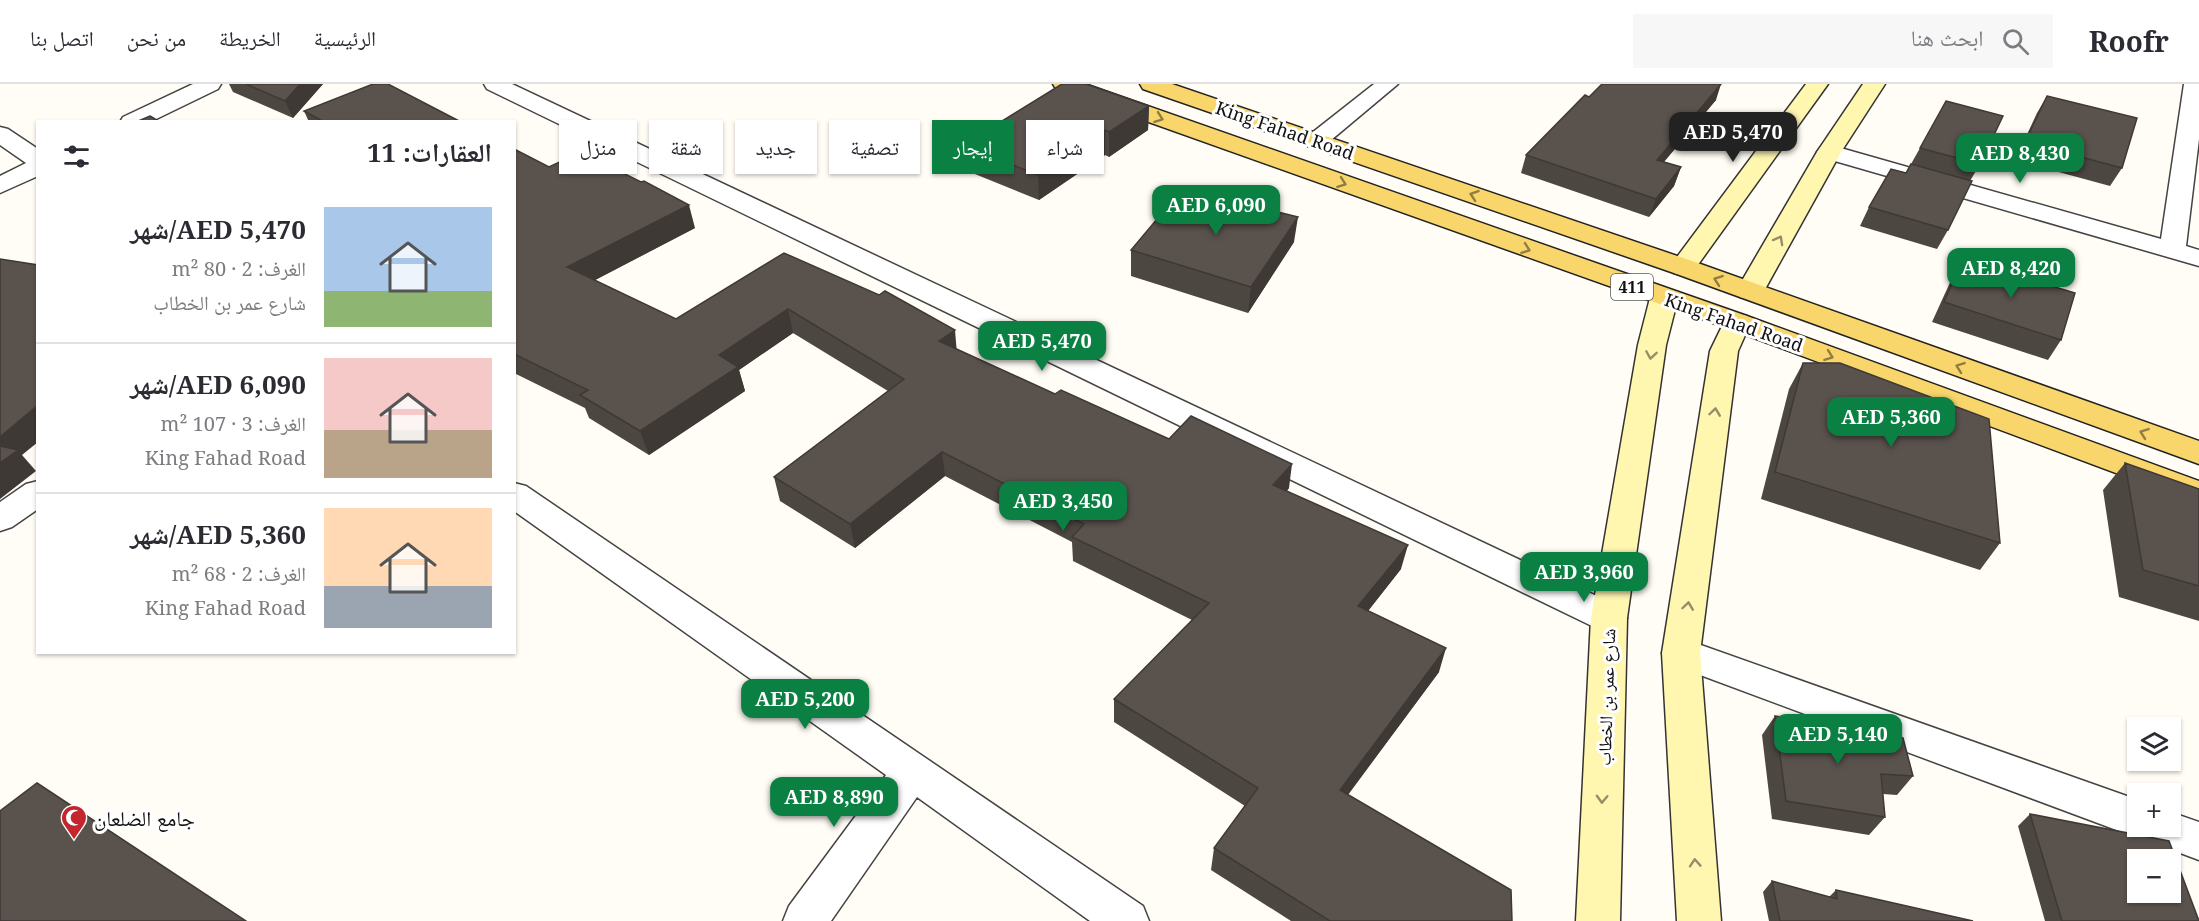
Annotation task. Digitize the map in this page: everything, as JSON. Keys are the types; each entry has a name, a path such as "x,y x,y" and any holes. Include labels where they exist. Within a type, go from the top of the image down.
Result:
{"main road":[{"name":"King Fahad Road","path":"1064,84 1664,298 1743,306 2199,453"},
{"name":"King Fahad Road","path":"1151,84 1683,267 1743,306 2199,493"}],"street":[{"path":"135,120 210,84"},
{"path":"495,84 1609,618"},
{"path":"1316,141 1387,84"},
{"path":"1683,267 1817,84"},
{"path":"1699,921 1681,653 1724,351 1743,306 1829,152 1874,84"},
{"path":"2172,250 2195,84"},
{"path":"0,134 36,159"},
{"path":"1829,152 2199,258"},
{"path":"0,186 36,167"},
{"name":"شارع عمر بن الخطاب","path":"1598,921 1609,618 1652,345 1664,298"},
{"path":"0,519 36,493"},
{"path":"516,495 1127,921"},
{"path":"1681,653 2127,815"},
{"path":"805,921 912,771"},
{"path":"2181,834 2199,841"}],"building":[{"path":"246,84 300,84 285,101"},
{"path":"373,84 388,84 457,120 320,120 304,111"},
{"path":"1062,84 1086,84 1149,106 1109,132 1104,131 1104,120 1026,120 1026,170 1014,165 1014,120 1004,120"},
{"path":"1602,84 1721,84 1657,160 1681,167 1656,199 1526,155 1585,95 1589,97"},
{"path":"2047,96 2137,118 2122,168 2025,142"},
{"path":"1946,101 2003,116 1980,164 1920,148"},
{"path":"150,116 157,120 141,120"},
{"path":"516,150 549,167 559,162 559,174 625,174 641,182 644,181 689,205 567,267 676,319 784,253 879,295 885,291 955,330 939,341 1055,394 1061,390 1169,439 1191,416 1292,464 1273,485 1408,545 1358,606 1446,648 1340,790 1511,890 1512,921 1330,921 1214,848 1258,788 1114,699 1209,603 1072,537 1084,524 942,452 850,524 774,477 904,379 788,309 719,355 738,367 640,431 580,395 588,390 516,355"},
{"path":"1911,164 1972,181 1948,230 1869,207 1891,169 1906,173"},
{"path":"1183,188 1298,217 1251,287 1131,250"},
{"path":"0,259 36,265 36,407 0,437"},
{"path":"1963,259 2075,293 2061,340 1944,302"},
{"path":"1803,363 1840,363 1989,419 2000,543 1775,472"},
{"path":"0,446 18,450 0,463"},
{"path":"2125,463 2199,489 2199,586 2143,570"},
{"path":"1775,716 1903,738 1913,776 1881,774 1885,817 1786,801"},
{"name":"جامع الضلعان","path":"37,783 246,921 0,921 0,811"},
{"path":"2030,814 2127,833 2127,837 2148,837 2169,841 2172,849 2127,849 2127,903 2181,903 2181,873 2199,921 2062,921"},
{"path":"1772,881 1837,899 1836,890 1973,921 1780,921"}],"place":[{"name":"جامع الضلعان","path":"74,841"}]}
